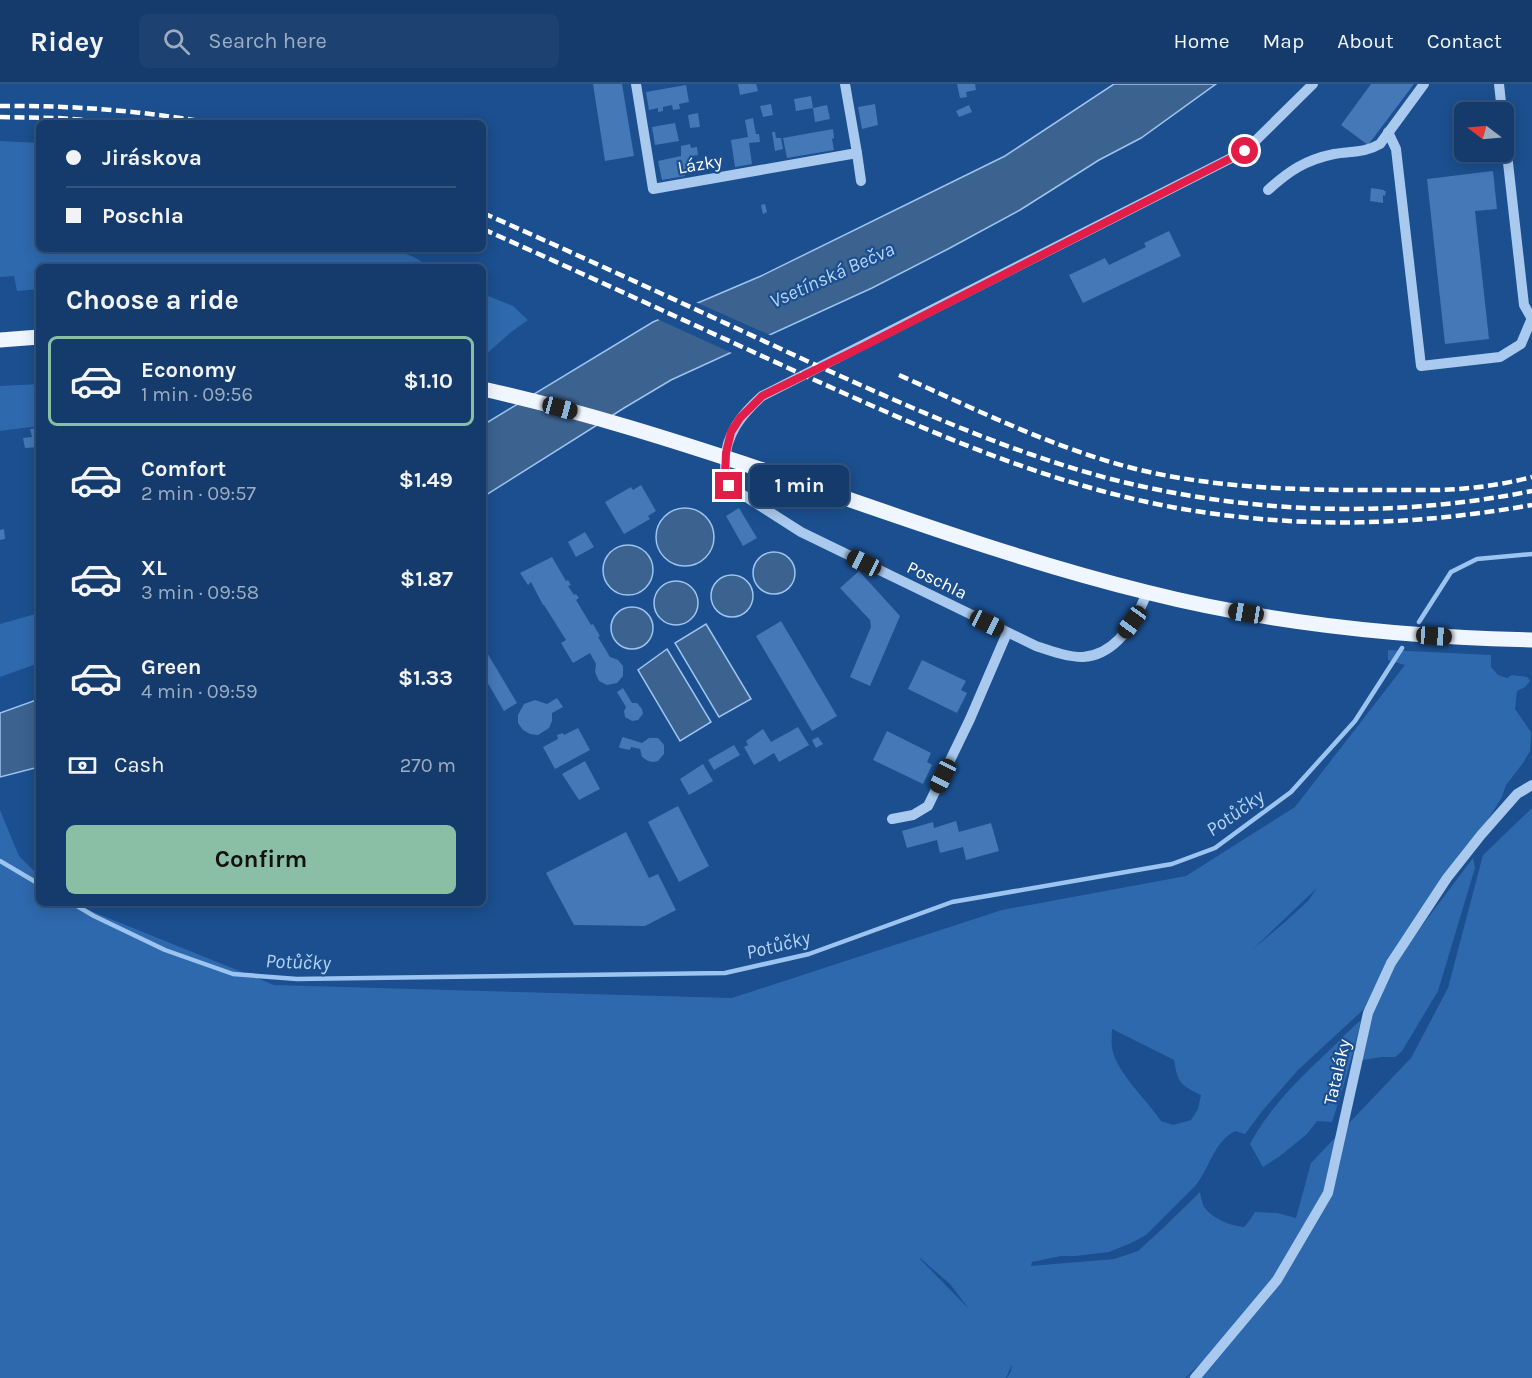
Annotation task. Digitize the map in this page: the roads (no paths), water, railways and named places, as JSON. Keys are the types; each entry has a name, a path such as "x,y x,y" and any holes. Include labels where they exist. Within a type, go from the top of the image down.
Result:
{"main road":[{"path":"0,340 36,337"},
{"path":"486,390 672,440 1049,566 1147,592 1224,609 1398,634 1532,640"}],"street":[{"name":"Lázky","path":"637,84 653,189 857,153"},
{"path":"845,84 861,181"},
{"name":"Poschla","path":"1147,592 1139,612 1125,633 1111,646 1096,654 1082,657 1061,654 1036,646 801,532 729,486 725,478 726,453 731,432 740,418 762,396 1245,151 1313,84"},
{"path":"1268,190 1287,173 1304,163 1334,154 1371,150 1380,144 1424,84"},
{"path":"1499,84 1501,102"},
{"path":"1388,132 1396,149 1421,366 1500,357 1521,344 1532,319 1524,305 1508,162"},
{"path":"892,819 913,815 928,806 970,719 1007,633"},
{"name":"Tataláky","path":"1195,1378 1277,1280 1328,1193 1368,1012 1391,963 1447,878 1517,794 1532,785"}],"water":[{"name":"Vsetínská Bečva","path":"1114,84 1216,84 1141,138 1099,160 1020,210 872,288 671,380 486,495 486,423 653,322 761,276 1005,156"},
{"path":"685,508 696,510 709,521 714,537 712,548 701,561 685,566 674,564 661,553 656,537 658,526 669,513"},
{"path":"623,545 633,545 646,552 653,565 653,575 646,588 633,595 623,595 614,591 607,584 603,575 603,565 607,556 614,549"},
{"path":"774,552 789,558 795,573 789,588 774,594 759,588 753,573 759,558"},
{"path":"732,575 740,576 747,581 752,588 752,604 747,611 740,616 732,617 724,616 717,611 712,604 711,596 712,588 717,581 724,576"},
{"path":"676,581 685,582 692,587 697,594 697,612 692,619 685,624 676,625 667,624 660,619 655,612 654,603 655,594 660,587 667,582"},
{"path":"632,607 640,608 647,613 652,620 652,636 647,643 640,648 632,649 624,648 617,643 612,636 611,628 612,620 617,613 624,608"},
{"path":"706,624 751,699 719,717 675,643"},
{"path":"667,649 711,722 680,741 638,670"},
{"path":"36,700 36,768 0,777 0,713"}],"waterway":[{"name":"Potůčky","path":"1419,622 1451,572 1477,559 1532,554"},
{"name":"Potůčky","path":"77,906 165,950 233,974 297,979 725,973 809,954 952,902 1172,864 1215,848 1291,792 1355,721 1402,648"},
{"name":"Potůčky","path":"0,861 36,882"}],"railway":[{"path":"0,106 107,110 192,120"},
{"path":"0,117 85,120"},
{"path":"486,214 918,410 1030,454 1107,478 1212,499 1319,508 1373,509 1426,506 1532,491"},
{"path":"486,230 942,436 1041,473 1092,488 1195,511 1238,517 1322,522 1447,517 1532,505"},
{"path":"899,375 1045,439 1105,460 1173,477 1249,486 1363,490 1463,489 1532,477"}]}
